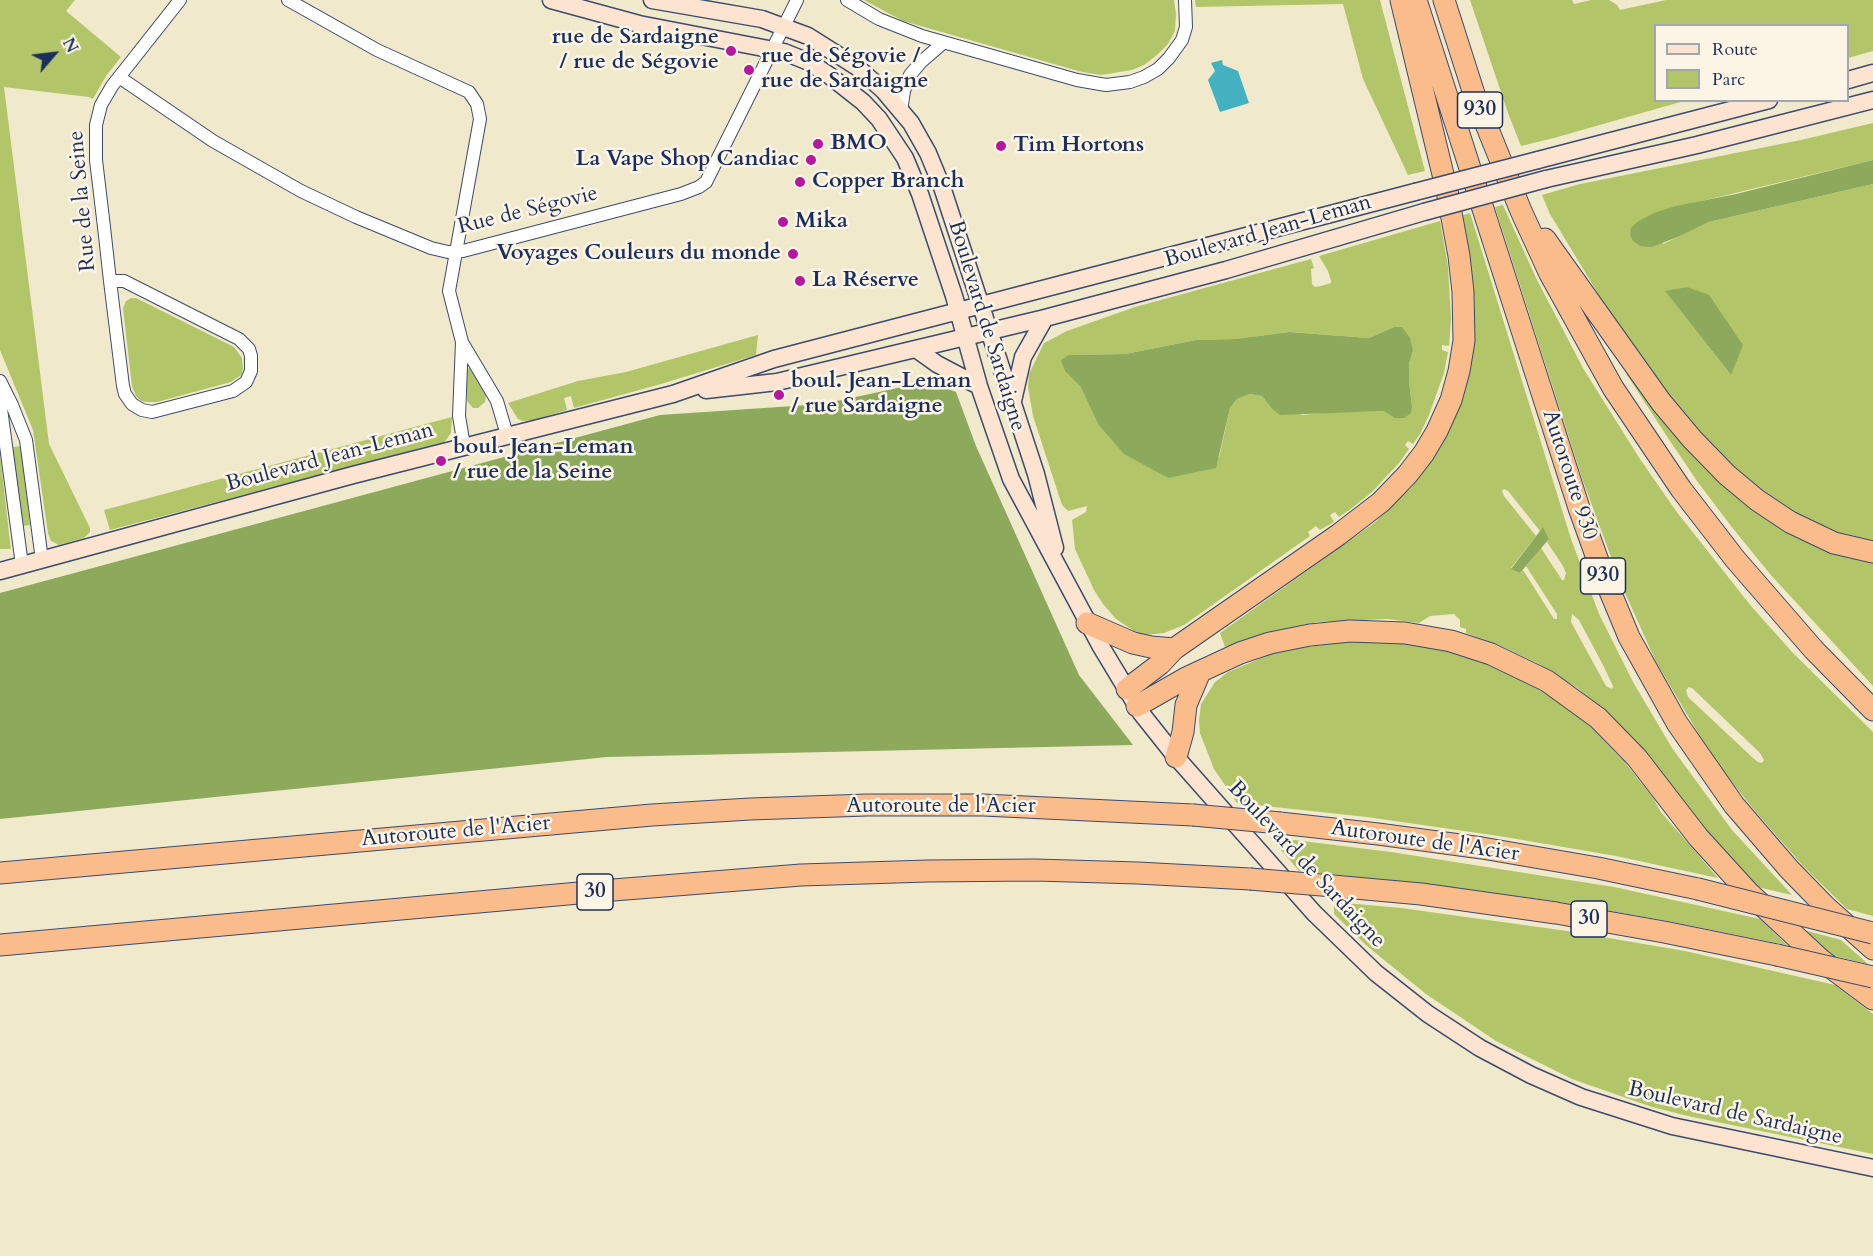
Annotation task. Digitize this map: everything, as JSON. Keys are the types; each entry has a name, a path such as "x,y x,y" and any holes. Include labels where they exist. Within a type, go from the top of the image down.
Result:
{"highway":[{"path":"1132,697 1174,649 1338,535 1381,502 1424,453 1451,400 1464,341 1461,272 1447,190 1401,0"},
{"name":"Autoroute 930","path":"1416,0 1579,508 1629,637 1677,723 1734,805 1789,869 1873,949"},
{"name":"930","path":"1444,0 1475,97 1513,194 1550,274 1598,361 1641,431 1681,489 1767,598 1873,710"},
{"path":"1513,194 1650,387 1682,428 1721,469 1751,496 1790,522 1834,543 1873,552"},
{"path":"1087,623 1133,643 1174,649"},
{"path":"1132,697 1200,672 1240,653 1270,643 1310,635 1350,631 1387,631 1436,638 1476,648 1520,666 1560,689 1608,728 1637,758 1698,837 1749,893 1815,954 1873,999"},
{"path":"1176,757 1183,732 1186,705 1200,672"},
{"name":"Autoroute de l'Acier","path":"0,873 630,817 750,809 983,805 1193,815 1378,834 1482,848 1598,868 1698,889 1873,933"},
{"name":"30","path":"0,945 801,875 1035,870 1250,879 1421,894 1664,932 1873,977"}],"street":[{"name":"Rue de la Seine","path":"110,281 124,281 239,339 249,349 252,356 251,371 246,382 233,391 157,411 137,408 128,399 123,386 110,281 95,138 101,105 119,77 180,0"},
{"path":"288,0 376,50 462,88 474,98 479,110 480,119 449,291 462,342 459,416 464,446"},
{"name":"Boulevard de Sardaigne","path":"550,0 629,22 771,48 797,57 830,76 863,102 886,129 905,158 918,188 958,311 979,386 1011,479 1087,623 1132,697 1176,757 1340,940 1376,973 1417,1006 1480,1048 1531,1075 1581,1097 1648,1120 1873,1168"},
{"name":"Boulevard de Sardaigne","path":"652,0 753,17 783,26 826,46 848,60 871,79 902,111 935,168 1036,474 1063,578"},
{"name":"Rue de Ségovie","path":"119,77 213,141 301,191 431,248 440,251 455,251 510,239 681,194 699,187 711,175 771,48 797,0"},
{"path":"847,0 894,26 943,43 1077,80 1106,85 1117,85 1144,77 1158,69 1169,58 1182,40 1186,27 1185,0"},
{"path":"902,111 904,91 910,75 943,43"},
{"path":"1849,80 1873,74"},
{"name":"Boulevard Jean-Leman","path":"673,394 777,382 1045,318 1226,270 1546,179 1708,142 1873,100"},
{"name":"Boulevard Jean-Leman","path":"0,571 464,446 673,394 774,359 1761,102"},
{"path":"1012,402 1023,357 1045,318"},
{"path":"462,342 498,401 507,435"},
{"path":"916,349 937,364 979,386"},
{"path":"0,381 26,440 42,560"},
{"path":"0,400 22,565"}],"green space":[{"path":"0,0 75,0 66,11 121,57 106,76 93,99 4,87 49,444 90,528 90,532 84,538 59,545 51,541 48,533 33,430 0,350"},
{"path":"864,0 1174,0 1175,31 1168,44 1144,65 1132,70 1101,75 1082,72 903,21"},
{"path":"1195,0 1380,0 1425,171 1408,175 1363,79 1343,4 1196,7"},
{"path":"1470,0 1572,0 1574,4 1591,0 1609,0 1620,10 1666,0 1873,0 1873,51 1849,58 1849,24 1654,24 1654,102 1680,102 1521,146"},
{"path":"1873,123 1873,160 1656,212 1663,244 1709,222 1873,184 1873,542 1848,538 1794,513 1768,497 1713,447 1652,374 1603,302 1550,214 1542,195 1580,184 1801,140","holes":["1687,287 1731,375 1666,292"]},
{"path":"1873,160 1873,184 1709,222 1652,247 1640,246 1633,241 1630,235 1631,228 1637,222 1656,212"},
{"path":"1503,205 1536,278 1584,370 1676,511 1751,606 1793,653 1873,732 1873,916 1847,909 1803,866 1755,811 1726,775 1701,738 1656,662 1621,584 1583,481 1495,207","holes":["1689,687 1760,753 1764,760 1762,763 1753,758 1688,697 1686,690"]},
{"path":"1470,213 1571,539 1599,614 1633,682 1672,748 1732,830 1792,895 1753,886 1732,864 1610,716 1595,702 1539,664 1499,645 1466,633 1466,629 1460,627 1460,620 1454,614 1430,616 1419,623 1387,619 1317,622 1275,631 1225,647 1220,633 1374,523 1412,487 1439,449 1454,421 1470,369 1460,216","holes":["1504,489 1540,531 1543,528 1549,539 1547,542 1566,573 1562,580 1541,548 1526,566 1557,614 1557,619 1554,619 1523,570 1520,573 1511,568 1536,536 1504,496 1502,491","1572,614 1579,620 1603,665 1613,686 1612,689 1606,686 1571,622"]},
{"path":"1440,221 1448,266 1451,319 1449,346 1442,345 1442,350 1448,352 1444,373 1420,434 1413,444 1408,441 1405,445 1409,449 1372,492 1339,517 1335,512 1330,515 1334,522 1320,530 1316,526 1308,532 1310,536 1184,625 1164,633 1146,635 1137,633 1116,619 1103,604 1075,549 1072,520 1086,512 1087,506 1068,511 1062,505 1033,416 1028,387 1029,374 1044,343 1067,331 1135,307 1311,259 1314,268 1311,269 1312,284 1315,287 1331,283 1328,271 1319,256","holes":["1394,327 1413,351 1409,364 1412,406 1395,418 1383,411 1303,415 1271,408 1262,396 1250,394 1237,399 1230,408 1219,458 1098,424 1069,355 1125,354 1196,340 1235,339 1289,332 1369,338"]},
{"path":"1687,287 1709,295 1743,345 1731,375 1665,291"},
{"path":"136,298 234,347 242,358 241,375 231,382 157,402 140,400 132,386 123,308 126,301"},
{"path":"1394,327 1402,327 1410,338 1413,351 1409,364 1412,406 1411,413 1404,418 1395,418 1383,411 1280,415 1262,396 1250,394 1237,399 1230,408 1216,468 1168,478 1124,454 1098,424 1081,387 1065,371 1061,360 1069,355 1125,354 1196,340 1235,339 1289,332 1369,338"},
{"path":"758,335 756,355 574,408 571,396 564,398 567,410 534,420 518,419 508,403 578,381 626,372"},
{"path":"470,368 486,395 485,402 478,408 473,408 467,401 467,369"},
{"path":"1632,372 1820,547 1848,558 1873,561 1873,686 1770,574 1731,526 1697,481 1627,375"},
{"path":"935,384 956,392 976,446 1079,675 1133,745 607,757 0,819 0,593 660,415 823,404 907,386"},
{"path":"452,417 451,433 444,443 438,446 429,446 110,530 104,510"},
{"path":"21,446 30,525 22,526 13,447"},
{"path":"0,454 10,542 11,549 0,549"},
{"path":"1543,527 1549,539 1520,573 1511,569"},
{"path":"1370,639 1434,647 1488,662 1556,699 1589,725 1627,765 1654,799 1660,811 1718,878 1616,856 1499,836 1367,817 1237,803 1214,769 1200,733 1201,704 1215,682 1228,672 1272,654 1292,649"},
{"path":"1270,837 1391,852 1614,887 1760,919 1787,945 1546,900 1428,884 1299,871"},
{"path":"1334,902 1401,908 1567,931 1685,951 1835,985 1873,1014 1873,1154 1688,1116 1652,1107 1572,1079 1496,1041 1426,994 1367,946 1334,914"},
{"path":"1800,929 1841,940 1868,964 1830,955"}],"water":[{"path":"1222,60 1223,65 1238,71 1249,103 1220,112 1208,80 1215,71 1211,63"}],"place":[{"name":"rue de Sardaigne / rue de Ségovie","path":"731,51"},
{"name":"rue de Ségovie / rue de Sardaigne","path":"749,70"},
{"name":"BMO","path":"818,144"},
{"name":"Tim Hortons","path":"1001,146"},
{"name":"La Vape Shop Candiac","path":"811,160"},
{"name":"Copper Branch","path":"800,182"},
{"name":"Mika","path":"783,222"},
{"name":"Voyages Couleurs du monde","path":"793,254"},
{"name":"La Réserve","path":"800,281"},
{"name":"boul. Jean-Leman / rue Sardaigne","path":"779,395"},
{"name":"boul. Jean-Leman / rue de la Seine","path":"441,461"}]}
